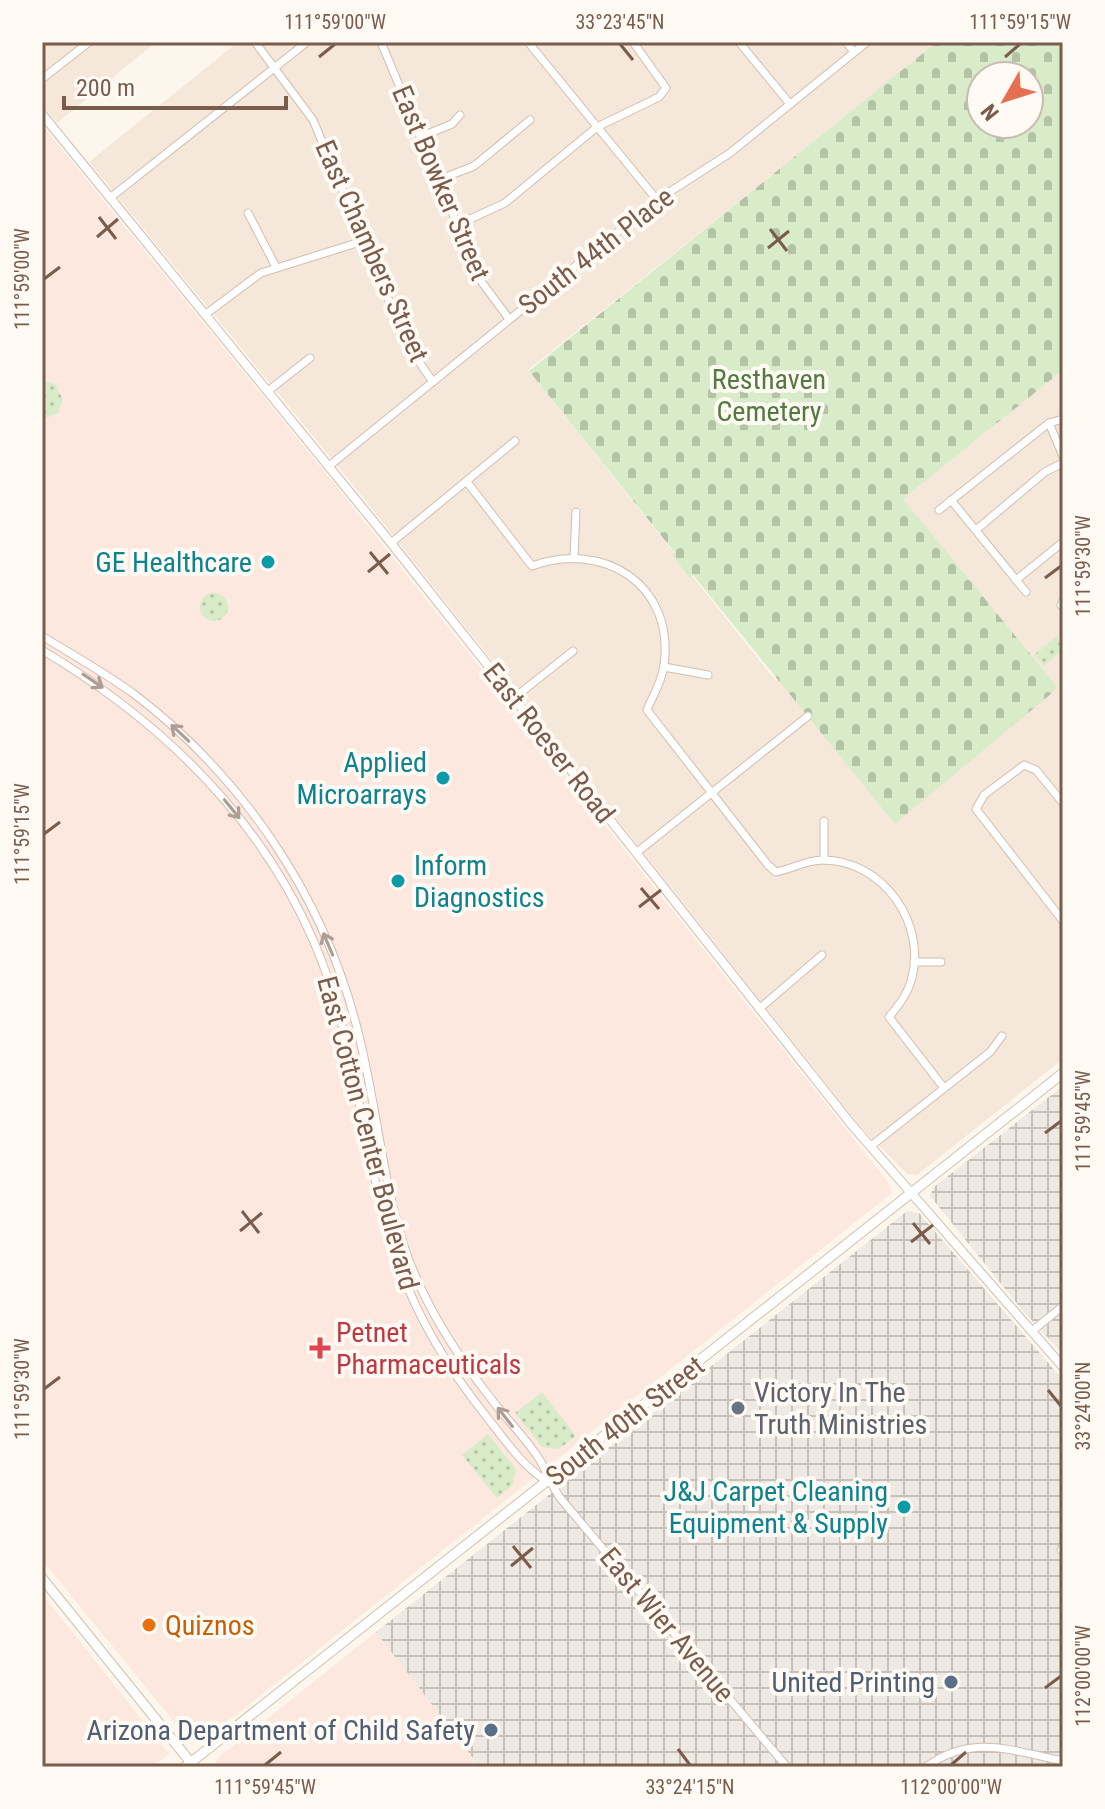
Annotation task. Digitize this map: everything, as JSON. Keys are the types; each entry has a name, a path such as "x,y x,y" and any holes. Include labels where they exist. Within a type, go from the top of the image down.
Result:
{"main road":[{"name":"South 40th Street","path":"190,1766 1063,1073"},
{"path":"42,1578 190,1766"}],"street":[{"path":"42,79 89,42"},
{"name":"East Chambers Street","path":"255,42 313,120 408,346 433,382"},
{"path":"110,198 307,42"},
{"name":"East Bowker Street","path":"381,42 481,281 509,319"},
{"path":"528,42 657,200"},
{"path":"457,225 505,203 597,127 659,97 666,88 633,42"},
{"path":"739,42 790,104"},
{"path":"846,42 854,52"},
{"name":"South 44th Place","path":"329,466 657,200 730,153 867,42"},
{"name":"East Roeser Road","path":"42,114 391,543 759,1009 871,1146 1063,1367"},
{"path":"420,137 452,124 460,115"},
{"path":"438,180 474,166 530,120"},
{"path":"248,213 276,267"},
{"path":"206,314 248,280 276,267 363,241"},
{"path":"268,391 310,358"},
{"path":"939,510 1049,423 1063,419"},
{"path":"1049,423 1063,456"},
{"path":"391,543 515,441"},
{"path":"976,530 1045,472 1063,463"},
{"path":"467,482 532,566 574,556 596,559 618,568 642,587 659,613 666,643 664,667 647,710 776,872 824,860 851,865 878,879 901,905 913,936 914,962 904,999 889,1017 944,1088"},
{"path":"951,500 1026,592"},
{"path":"574,556 576,512"},
{"path":"1016,580 1063,542"},
{"name":"East Cotton Center Boulevard","path":"42,636 134,694 182,735 231,785 297,879 343,981 359,1037 391,1197 420,1288 450,1344 541,1462 548,1482"},
{"name":"East Cotton Center Boulevard","path":"42,650 116,697 176,748 229,805 280,877 314,943 344,1028 381,1201 412,1298 435,1342 478,1406 530,1471 548,1482"},
{"path":"514,698 573,651"},
{"path":"664,667 708,675"},
{"path":"636,853 808,716"},
{"path":"1063,803 1030,765 1017,768 984,795 976,809 1063,921"},
{"path":"824,821 824,860"},
{"path":"759,1009 812,967 822,955"},
{"path":"914,962 941,962"},
{"path":"871,1146 990,1052 1002,1036"},
{"path":"1032,1331 1063,1306"},
{"name":"East Wier Avenue","path":"548,1482 787,1767"},
{"path":"926,1767 961,1748 979,1745 1063,1761"},
{"path":"1031,1767 1034,1755"}],"shaded area":[{"path":"42,42 156,42 57,123 42,105"},
{"path":"238,42 938,42 528,370 776,681 903,499 1063,370 1063,1059 917,1175 907,1174 858,1124 362,496 89,162"},
{"path":"42,125 332,481 887,1181 892,1193 203,1741 195,1743 189,1740 42,1560"},
{"path":"1063,1086 1063,1354 1023,1311 930,1196 934,1187"},
{"path":"907,1211 919,1213 1063,1380 1063,1767 480,1767 376,1632"},
{"path":"42,1594 169,1754 152,1767 42,1767"},
{"path":"376,1632 482,1767 214,1767 219,1757"}],"green space":[{"name":"Resthaven Cemetery","path":"937,42 1063,42 1063,370 903,499 1058,688 895,824 693,575 689,577 672,555 675,553 529,371"},
{"path":"42,380 56,385 63,400 58,413 44,419"},
{"path":"214,593 224,597 228,607 224,617 214,621 204,617 200,607 204,597"},
{"path":"1057,636 1059,643 1063,640 1063,650 1044,666 1034,655"},
{"path":"542,1392 576,1436 559,1449 542,1447 515,1413"},
{"path":"488,1434 516,1469 512,1486 497,1498 462,1455"}],"place":[{"name":"GE Healthcare","path":"268,562"},
{"name":"Applied Microarrays","path":"443,778"},
{"name":"Inform Diagnostics","path":"398,881"},
{"name":"Petnet Pharmaceuticals","path":"320,1348"},
{"name":"Victory In The Truth Ministries","path":"738,1408"},
{"name":"J&J Carpet Cleaning Equipment & Supply","path":"904,1507"},
{"name":"Quiznos","path":"149,1625"},
{"name":"United Printing","path":"951,1682"},
{"name":"Arizona Department of Child Safety","path":"491,1730"}]}
